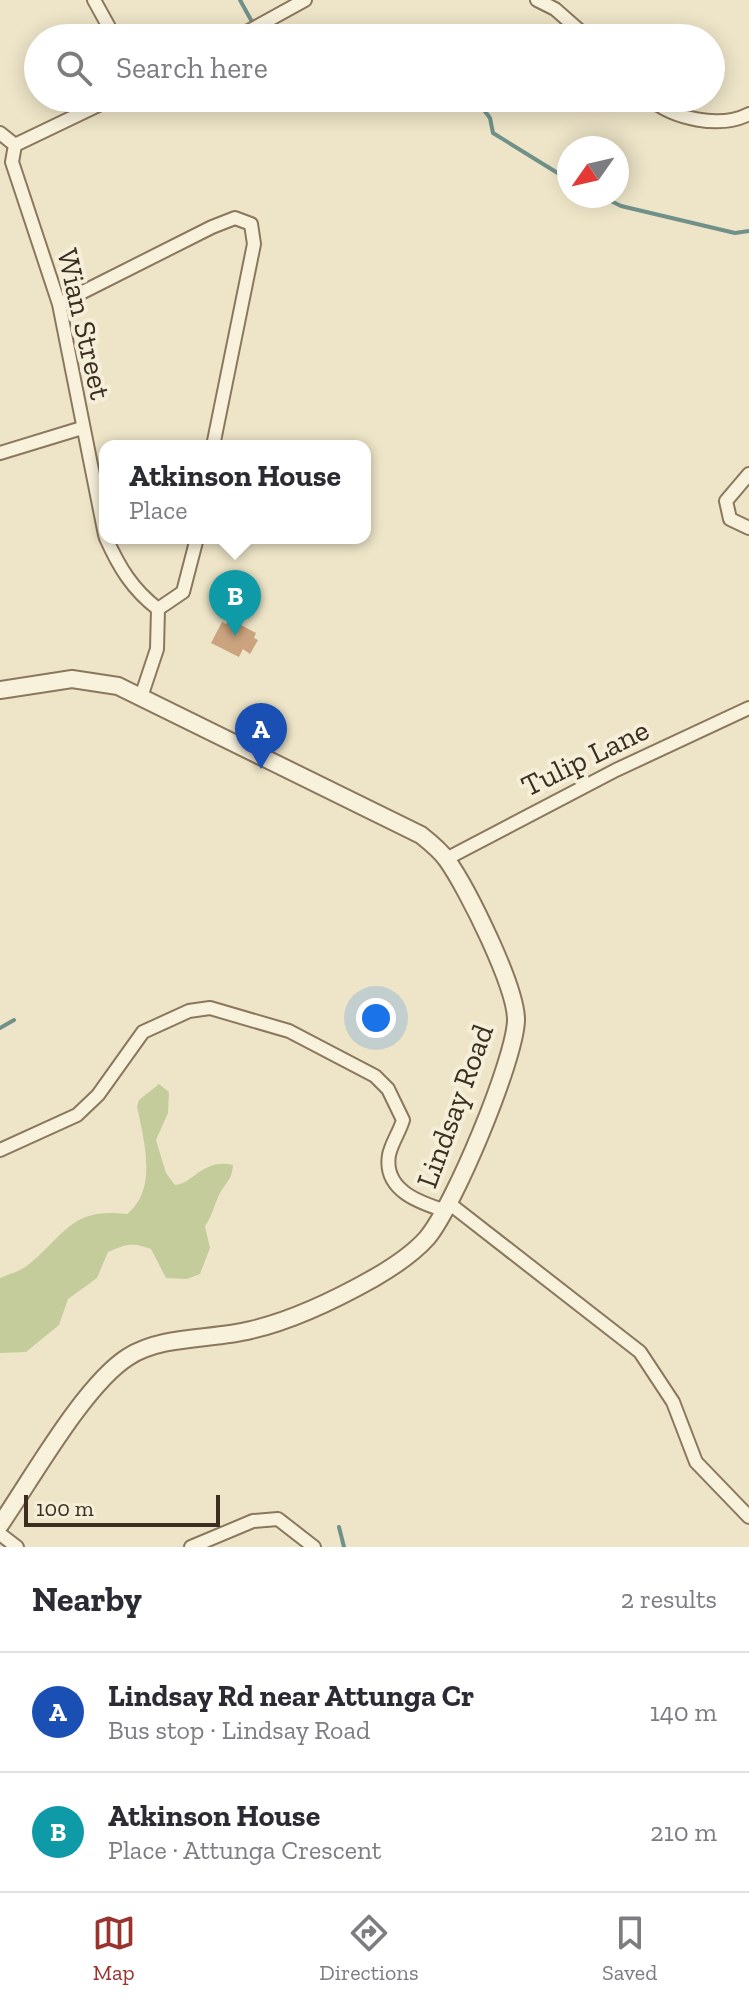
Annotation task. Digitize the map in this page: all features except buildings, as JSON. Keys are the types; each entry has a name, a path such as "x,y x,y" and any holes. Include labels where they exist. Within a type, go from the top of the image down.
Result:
{"street":[{"path":"94,0 107,24"},
{"path":"261,24 305,0"},
{"path":"537,0 555,9 572,24"},
{"path":"0,133 15,145 84,112"},
{"path":"678,112 707,122 749,114"},
{"name":"Wian Street","path":"15,145 12,162 59,304 99,505"},
{"path":"59,304 212,227 235,218 251,224 254,244 214,440"},
{"path":"0,453 82,428"},
{"path":"749,474 726,501 730,519 749,528"},
{"name":"Wian Street","path":"109,544 121,571 140,594 158,609"},
{"path":"141,697 157,649 158,609 183,592 195,544"},
{"name":"Lindsay Road","path":"0,690 79,679 105,682 409,828 446,859 507,982 516,1019 509,1054 448,1207 426,1239 405,1259 298,1315 252,1330 155,1346 130,1355 97,1384 0,1525"},
{"name":"Tulip Lane","path":"446,859 616,770 749,708"},
{"path":"0,1150 77,1115 98,1095 143,1032 189,1011 210,1008 289,1031 375,1076 388,1089 403,1120 389,1156 393,1176 401,1191 416,1202 448,1207 640,1352 673,1402 696,1462 749,1517"},
{"path":"191,1547 253,1521 278,1519 314,1547"},
{"path":"0,1534 17,1547"}],"green space":[{"path":"159,1084 169,1092 168,1113 156,1140 166,1173 175,1185 214,1165 233,1165 230,1178 205,1226 210,1248 200,1274 187,1279 166,1278 151,1249 134,1245 114,1249 108,1252 97,1278 68,1299 59,1325 26,1352 0,1353 0,1278 25,1267 81,1219 108,1213 127,1214 137,1203 143,1191 146,1163 137,1106 139,1100"}],"waterway":[{"path":"240,0 251,20"},
{"path":"486,112 493,133 557,173"},
{"path":"629,208 735,233 749,231"},
{"path":"0,1028 14,1020"},
{"path":"339,1527 344,1547"}],"place":[{"name":"Atkinson House","path":"235,636"},
{"name":"Lindsay Rd near Attunga Cr","path":"261,769"}]}
